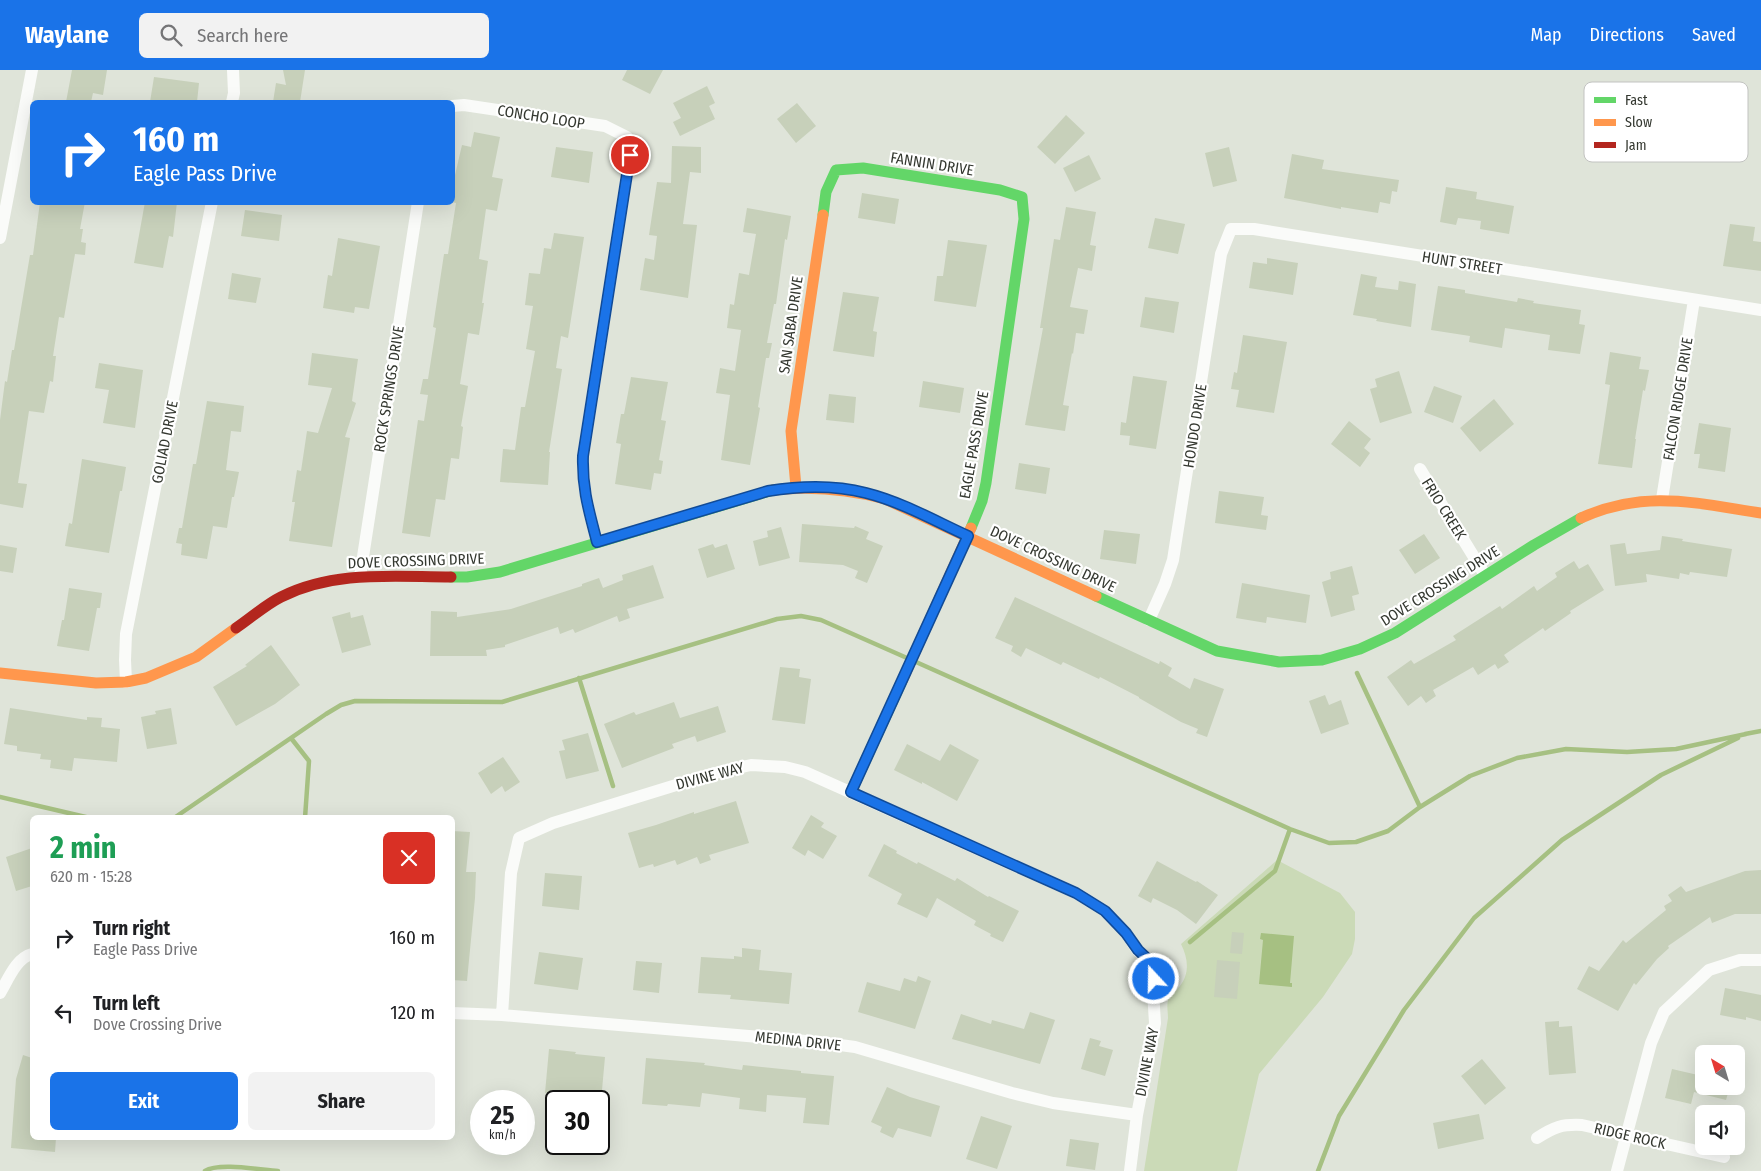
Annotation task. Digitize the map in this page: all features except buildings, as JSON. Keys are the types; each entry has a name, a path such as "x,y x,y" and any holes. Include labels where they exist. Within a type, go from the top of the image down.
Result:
{"street":[{"path":"0,238 32,70"},
{"path":"232,100 233,70"},
{"name":"CONCHO LOOP","path":"455,106 464,105 605,126 627,137 630,155 583,456 585,497 597,542"},
{"name":"FANNIN DRIVE","path":"836,170 863,168 1000,190 1022,197"},
{"name":"SAN SABA DRIVE","path":"796,487 791,431 826,192 836,170"},
{"name":"EAGLE PASS DRIVE","path":"851,792 968,536 982,501 1024,218 1022,197"},
{"name":"GOLIAD DRIVE","path":"126,682 126,634 211,205"},
{"name":"ROCK SPRINGS DRIVE","path":"360,576 418,205"},
{"name":"HUNT STREET","path":"1231,230 1254,229 1761,310"},
{"name":"HONDO DRIVE","path":"1149,620 1174,560 1221,254 1231,230"},
{"name":"FALCON RIDGE DRIVE","path":"1662,499 1694,300"},
{"name":"FRIO CREEK","path":"1420,469 1485,575"},
{"name":"DOVE CROSSING DRIVE","path":"0,673 96,682 126,682 146,678 196,657 280,597 335,579 360,576 448,577 500,572 768,491 796,487 838,488 865,492 968,536 1218,651 1265,661 1298,662 1327,660 1359,650 1395,634 1553,532 1605,508 1636,501 1662,499 1761,513"},
{"name":"DIVINE WAY","path":"502,1015 511,873 519,838 562,820 715,773 751,765 786,767 805,772 1076,893 1105,911 1126,933 1138,950 1155,966 1153,991 1155,1022 1136,1115 1130,1171"},
{"path":"0,993 16,966 30,955"},
{"path":"1618,1171 1651,1043 1664,1012 1708,970 1740,960 1761,960"},
{"name":"MEDINA DRIVE","path":"455,1013 502,1015 818,1042 855,1047 1036,1099 1136,1115"},
{"name":"RIDGE ROCK","path":"1537,1138 1552,1128 1568,1124 1582,1125 1724,1157"}],"shaded area":[{"path":"1277,860 1340,893 1355,912 1355,939 1352,954 1323,997 1259,1074 1237,1171 1144,1171 1168,1018 1168,1002 1170,996 1183,981 1187,971 1185,955 1181,944"},
{"path":"1261,933 1294,936 1290,983 1292,983 1292,987 1259,984 1263,940 1260,939"}],"waterway":[{"path":"178,815 326,714 341,705 355,701 502,702 777,619 801,616 821,620 907,658"},
{"path":"916,662 1290,829 1329,843 1356,842 1388,831 1420,807 1470,776 1517,758 1566,749 1627,752 1676,749 1746,734"},
{"path":"1357,673 1420,807"},
{"path":"579,678 613,786"},
{"path":"1745,734 1761,731"},
{"path":"291,738 309,761 305,815"},
{"path":"1318,1171 1339,1116 1404,1010 1474,918 1562,840 1661,775 1738,738"},
{"path":"0,797 77,815"},
{"path":"1190,942 1275,871 1290,829"},
{"path":"205,1171 220,1167 278,1171"}],"traffic: fast":[{"path":"823,215 826,192 836,170 863,168 1000,190 1022,197 1024,219 986,483 982,501 971,528"},
{"path":"451,577 467,577 500,572 773,490"},
{"path":"1096,596 1217,651 1279,662 1322,660 1360,649 1395,633 1534,545 1581,518"},
{"path":"851,792 902,681"}],"traffic: slow":[{"path":"796,487 791,431 823,215"},
{"path":"773,490 829,489 885,499 1096,596"},
{"path":"1581,518 1604,509 1649,501 1714,505 1761,513"},
{"path":"902,681 971,528"},
{"path":"0,673 96,683 126,682 146,678 196,657 236,628"}],"traffic: jam":[{"path":"236,628 281,597 301,588 322,582 386,576 451,577"}],"route":[{"path":"630,155 583,456 585,497 597,542 768,491 796,487 838,488 865,492 968,536 851,792 1076,893 1105,911 1126,933 1138,950 1155,966 1154,979"}]}
